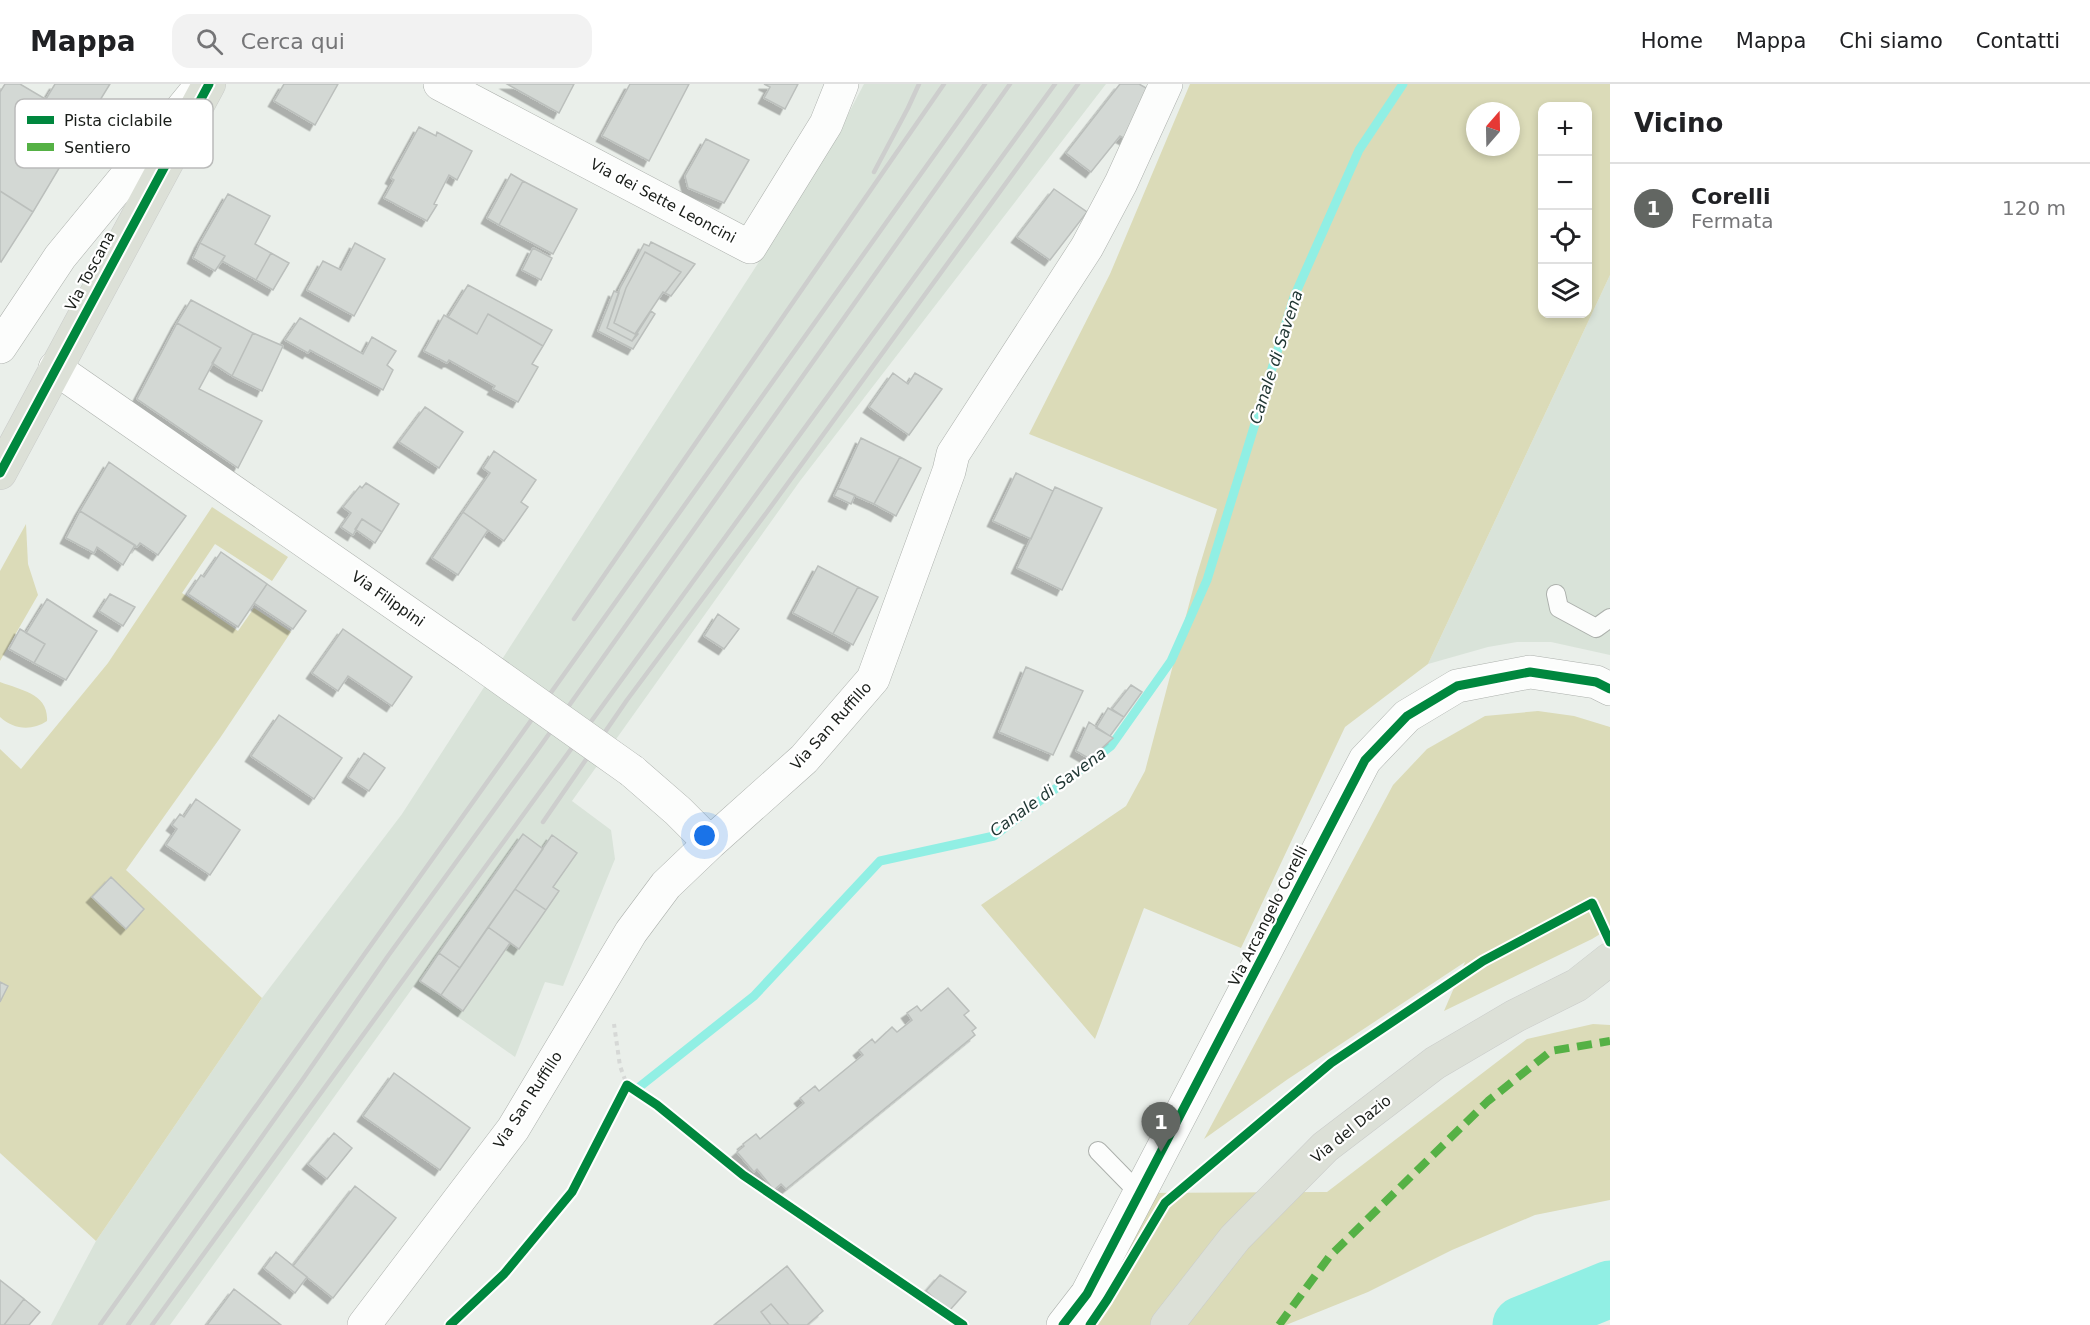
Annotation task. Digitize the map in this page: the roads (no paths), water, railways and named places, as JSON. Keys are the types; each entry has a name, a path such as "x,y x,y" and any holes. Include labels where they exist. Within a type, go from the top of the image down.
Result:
{"main road":[{"name":"Via Toscana","path":"201,99 209,84"},
{"name":"Via Toscana","path":"0,473 163,168"},
{"name":"Via del Dazio","path":"1167,1325 1235,1238 1325,1147 1435,1062 1515,1016 1577,985 1610,958"},
{"name":"Via del Dazio","path":"1577,985 1610,983"}],"street":[{"path":"189,99 202,84"},
{"name":"Via dei Sette Leoncini","path":"440,84 750,248 826,124 842,84"},
{"name":"Via San Ruffillo","path":"364,1325 513,1129 631,932 666,885 804,759 873,679 949,471 953,454 1087,247 1121,183 1166,84"},
{"path":"0,347 60,257 132,168"},
{"path":"60,257 68,252 79,253 108,269"},
{"name":"Via Filippini","path":"55,368 632,771 678,811 710,843"},
{"name":"Via Arcangelo Corelli","path":"1063,1325 1086,1294 1365,760 1407,716 1457,686 1530,672 1596,682 1610,689"}],"lane":[{"path":"1556,594 1559,608 1596,628 1610,618"},
{"path":"1098,1151 1139,1193"}],"waterway":[{"name":"Canale di Savena","path":"638,1088 754,996 880,861 994,836 1111,746 1171,661 1207,580 1294,297 1359,150 1403,84"},
{"path":"1521,1325 1610,1289"}],"railway":[{"path":"874,172 919,84"},
{"path":"574,619 944,84"},
{"path":"100,1325 985,84"},
{"path":"128,1325 388,956 539,748 1010,84"},
{"path":"152,1325 1055,84"},
{"path":"543,822 627,700 767,512 1078,84"}],"place":[{"name":"Corelli","path":"1161,1152"}]}
